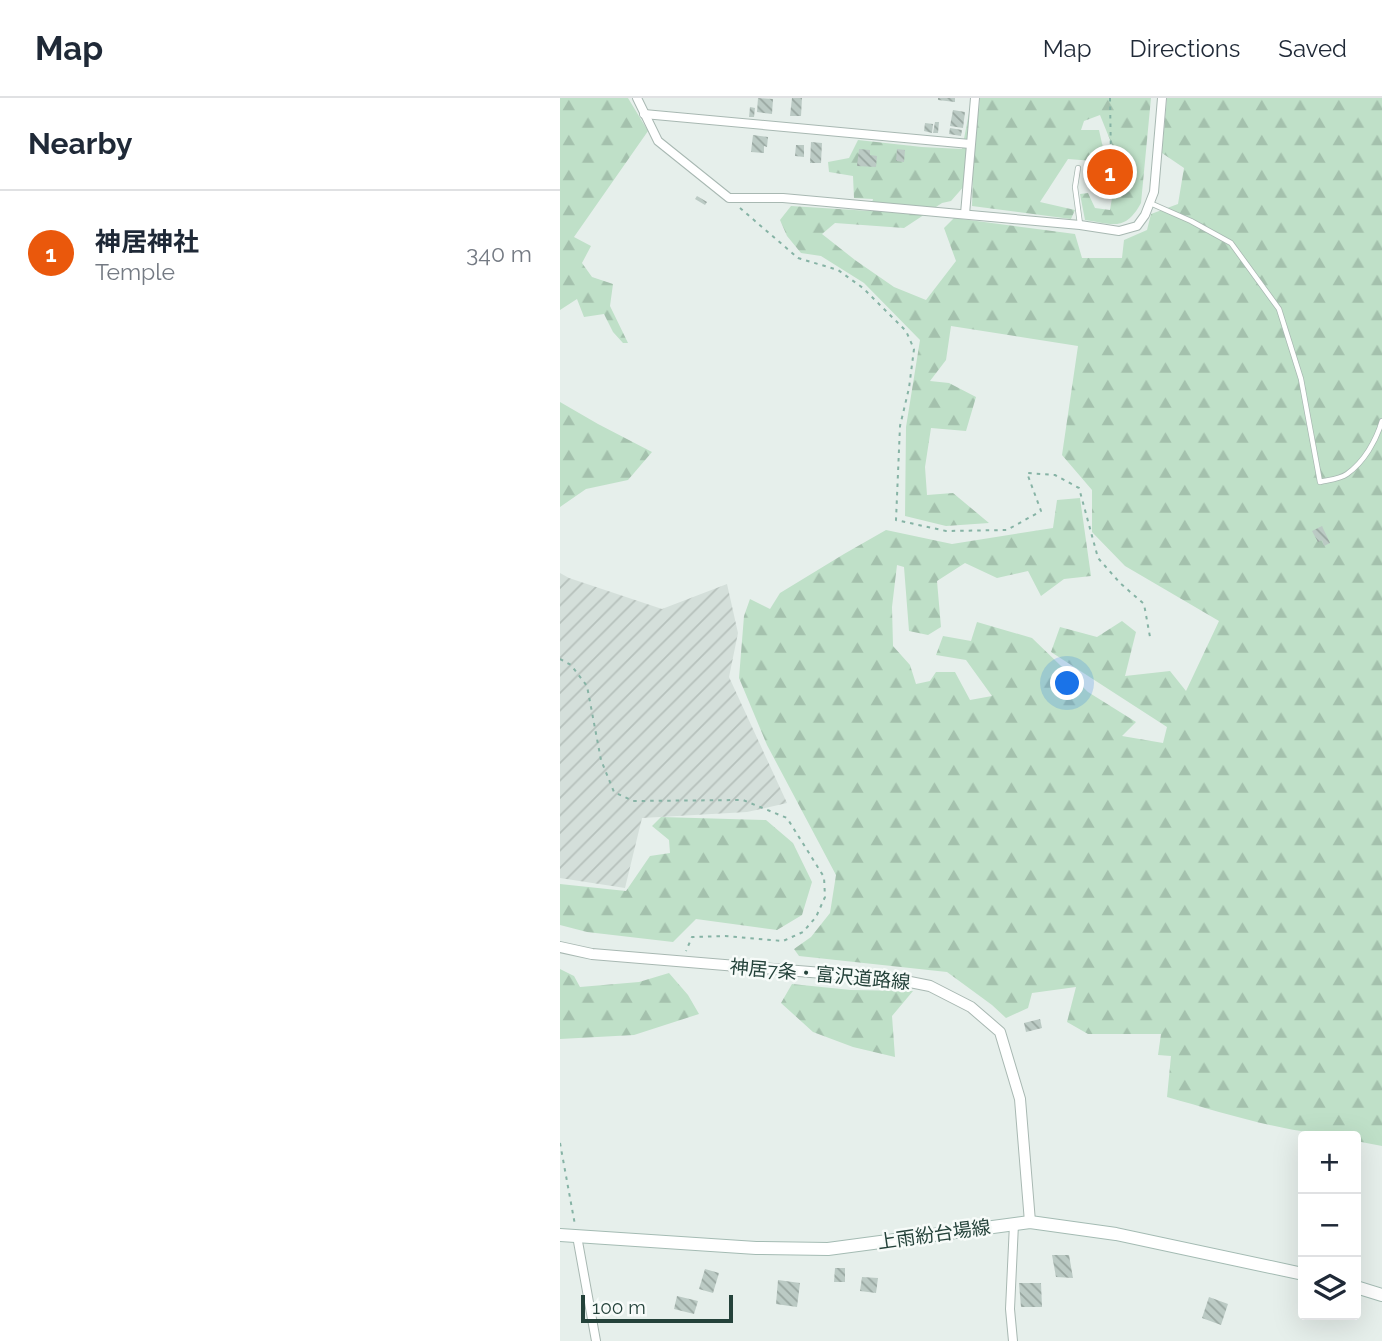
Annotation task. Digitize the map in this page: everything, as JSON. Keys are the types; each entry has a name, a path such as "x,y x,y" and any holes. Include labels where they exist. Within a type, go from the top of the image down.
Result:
{"main road":[{"name":"上雨紛台場線","path":"560,1235 756,1248 828,1249 1030,1222 1116,1234 1298,1273"},
{"path":"1361,1289 1382,1295"}],"street":[{"path":"637,98 658,141 729,198 783,198 1080,225 1119,231 1137,226 1145,215 1154,192 1162,98"},
{"path":"965,214 975,98"},
{"path":"644,114 970,144"},
{"name":"神居7条・富沢道路線","path":"560,947 592,954 895,979 930,986 971,1007 1000,1032 1020,1099 1030,1222"},
{"path":"1013,1341 1010,1309 1014,1224"},
{"path":"577,1236 596,1341"}],"lane":[{"path":"1078,168 1075,187 1080,225"},
{"path":"1150,203 1191,220 1231,243 1279,309 1301,379 1320,482 1346,475 1363,459 1378,434 1382,421"}],"path":[{"path":"1110,98 1111,158"},
{"path":"729,198 798,258 838,270 863,288 906,331 914,349 900,426 896,520 946,531 1007,530 1041,511 1027,473 1055,475 1079,488 1098,558 1120,583 1144,604 1150,637"},
{"path":"560,659 571,665 587,686 601,760 614,792 633,801 743,800 788,818 824,877 825,897 816,916 803,932 783,941 692,936 681,962"},
{"path":"560,1143 577,1236"}],"shaded area":[{"path":"560,573 662,609 727,584 738,633 729,677 787,803 747,812 642,818 625,888 560,878"}],"green space":[{"path":"560,98 628,98 648,131 574,237 591,246 582,263 592,277 613,284 610,306 628,343 623,343 613,332 604,314 584,317 577,299 560,310"},
{"path":"980,98 1151,98 1141,203 1129,218 1118,224 1085,220 1080,194 1088,193 1095,208 1110,210 1113,192 1129,187 1100,115 1084,121 1081,130 1099,130 1103,148 1093,161 1068,159 1040,202 1075,210 1071,219 972,206 973,176 951,201 942,203 904,228 835,223 822,234 894,287 926,300 956,261 944,228 954,218 1075,234 1082,258 1122,258 1124,240 1147,230 1151,214 1178,204 1184,168 1162,153 1167,98 1382,98 1382,1146 1361,1142 1361,1131 1302,1131 1284,1128 1167,1097 1171,1056 1158,1055 1161,1034 1088,1034 1067,1022 1076,987 1032,993 1028,1008 1006,1018 947,972 799,956 794,949 811,937 830,913 836,875 767,745 739,678 744,616 750,599 770,609 780,593 886,530 952,544 1053,528 1057,500 1080,498 1091,576 1064,579 1041,596 1028,571 997,578 965,563 937,581 941,627 928,635 909,631 904,567 897,565 892,607 893,646 910,665 916,684 930,681 936,672 955,672 970,700 992,696 966,660 936,655 943,636 971,641 977,622 1032,638 1088,692 1136,722 1122,736 1163,743 1167,727 1051,652 1060,627 1097,637 1122,621 1136,632 1125,676 1170,671 1186,691 1219,621 1125,566 1092,532 1092,490 1062,455 1078,346 951,326 946,360 930,381 949,383 976,397 966,431 931,428 925,467 927,495 953,493 989,523 946,526 905,516 906,427 920,340 864,283 821,256 801,253 787,236 780,220 791,206 870,211 873,199 854,198 853,176 829,172 828,162 849,158 858,140 962,149 969,113 979,110"},
{"path":"560,402 652,452 628,480 586,489 560,507"},
{"path":"661,817 766,820 793,843 812,882 802,915 777,930 696,919 673,942 587,932 560,925 560,884 626,891 650,856 670,853 669,840 652,826"},
{"path":"560,969 574,976 580,987 639,982 669,973 688,995 699,1014 634,1035 560,1039"},
{"path":"792,984 851,990 913,991 892,1016 895,1057 853,1047 813,1032 781,1003"}],"building":[{"path":"758,98 773,99 772,114 757,112"},
{"path":"792,98 802,98 801,116 790,116"},
{"path":"955,98 955,102 938,100"},
{"path":"750,107 755,108 754,117 749,117"},
{"path":"953,110 965,112 963,128 950,126"},
{"path":"935,122 939,122 938,133 933,133"},
{"path":"925,123 933,124 932,133 924,131"},
{"path":"950,128 962,130 961,136 949,134"},
{"path":"753,135 768,137 764,153 751,152"},
{"path":"811,142 822,143 821,163 810,163"},
{"path":"796,145 804,145 804,157 795,156"},
{"path":"859,149 870,150 870,155 877,156 876,167 857,166"},
{"path":"897,149 905,150 904,162 896,161"},
{"path":"1107,159 1115,160 1115,165 1120,165 1119,178 1115,178 1115,182 1106,181 1106,177 1102,177 1103,164 1106,165"},
{"path":"1086,167 1097,167 1097,182 1086,181"},
{"path":"697,196 707,202 705,205 695,199"},
{"path":"1322,526 1330,543 1324,546 1322,540 1318,542 1312,531"},
{"path":"1040,1019 1042,1028 1026,1032 1024,1023"},
{"path":"1052,1255 1069,1255 1073,1278 1056,1277"},
{"path":"835,1268 845,1268 845,1282 834,1282"},
{"path":"705,1269 719,1273 713,1293 699,1289"},
{"path":"862,1277 878,1278 876,1293 860,1291"},
{"path":"778,1280 800,1283 797,1307 776,1304"},
{"path":"1019,1283 1041,1283 1042,1307 1021,1307"},
{"path":"677,1296 698,1301 694,1314 674,1309"},
{"path":"1209,1297 1228,1304 1221,1325 1202,1318"}],"place":[{"name":"神居神社","path":"1110,172"}]}
